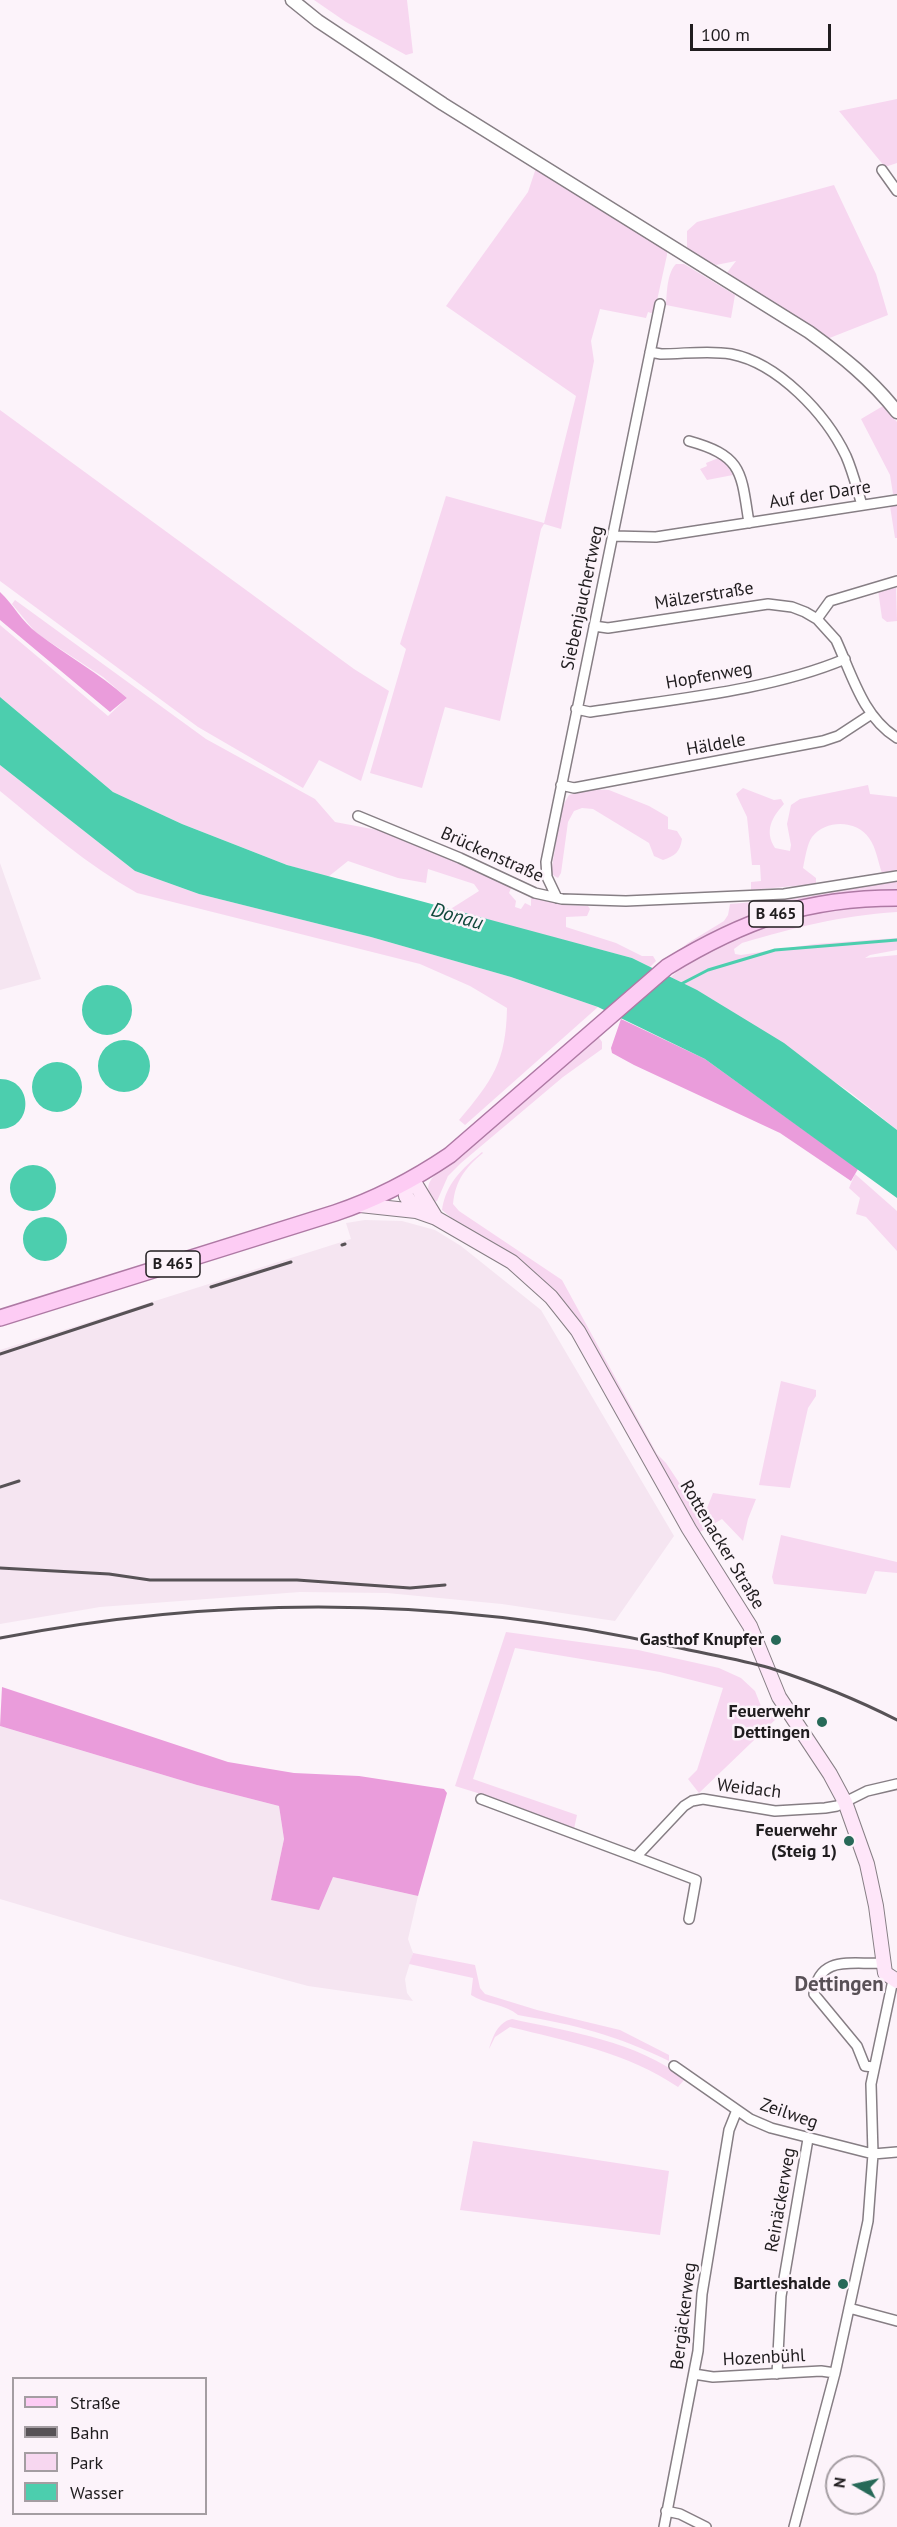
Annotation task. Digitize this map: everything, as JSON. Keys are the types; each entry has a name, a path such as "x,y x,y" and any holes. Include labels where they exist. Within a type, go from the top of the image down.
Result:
{"main road":[{"name":"B 465","path":"0,1318 360,1205 409,1182 468,1140 667,967 726,932 770,915 810,905 897,898"},
{"path":"409,1182 406,1196 416,1211"},
{"name":"Rottenacker Straße","path":"409,1182 436,1218"},
{"name":"Rottenacker Straße","path":"360,1205 416,1211 436,1218 512,1262 550,1297 578,1331 689,1529 750,1626 779,1698 830,1774 845,1802 867,1864 876,1906 882,1963 885,1973 895,1981"}],"street":[{"path":"292,0 318,21 443,104 809,332 846,359 877,386 897,412"},
{"path":"882,170 897,191"},
{"name":"Siebenjauchertweg","path":"557,898 547,877 546,862 660,304"},
{"path":"650,352 731,354 765,368 789,385 810,403 845,455 862,505"},
{"name":"Auf der Darre","path":"689,441 719,450 733,462 741,477 749,523"},
{"name":"Auf der Darre","path":"613,536 656,537 897,500"},
{"path":"817,619 830,601 897,581"},
{"name":"Mälzerstraße","path":"594,626 608,628 757,604 792,607 817,619 836,640 870,715 880,726 897,738"},
{"name":"Hopfenweg","path":"576,709 590,712 739,688 777,680 845,659"},
{"name":"Häldele","path":"561,785 577,787 823,741 840,735 870,715"},
{"name":"Brückenstraße","path":"358,816 460,858 535,894 557,898 626,901 784,894 897,876"},
{"path":"845,1802 867,1791 897,1784"},
{"path":"481,1799 696,1880 689,1919"},
{"name":"Weidach","path":"636,1857 684,1806 693,1800 703,1799 776,1811 825,1808 845,1802"},
{"path":"873,2067 865,2066 857,2046 814,1994 815,1985 826,1968 837,1964 882,1963"},
{"path":"794,2527 835,2373 868,2221 873,2154 870,2102 873,2067 895,1981"},
{"name":"Zeilweg","path":"674,2067 737,2110 771,2128 873,2154 897,2152"},
{"name":"Bergäckerweg","path":"664,2527 694,2374 702,2294 727,2141 732,2119 737,2110"},
{"name":"Reinäckerweg","path":"777,2374 781,2296 808,2139"},
{"path":"849,2308 897,2321"},
{"name":"Hozenbühl","path":"694,2374 713,2377 821,2371 835,2373"},
{"path":"666,2511 680,2514 706,2527"}],"shaded area":[{"path":"0,592 31,628 127,698 110,712 0,620"},
{"path":"0,863 41,979 0,990"},
{"path":"621,1019 705,1059 858,1169 851,1181 780,1133 612,1053 611,1048"},
{"path":"365,1220 402,1221 435,1230 461,1246 541,1310 674,1536 615,1621 502,1604 387,1593 300,1592 100,1607 0,1624 0,1350 351,1239 346,1223"},
{"path":"2,1687 228,1762 294,1773 359,1776 444,1789 447,1793 418,1896 333,1877 319,1910 271,1900 284,1839 279,1806 197,1785 0,1726"},
{"path":"0,1726 197,1785 279,1806 284,1839 271,1900 333,1877 418,1896 408,1939 413,1953 405,1979 407,1993 413,2001 308,1986 124,1936 0,1899"}],"green space":[{"path":"314,0 407,0 413,53 406,55 346,22"},
{"path":"897,99 897,163 885,167 839,111"},
{"path":"536,168 667,249 667,255 654,314 648,312 646,318 600,309 591,341 594,361 561,529 544,524 541,529 500,721 445,707 422,788 370,773 406,649 400,644 446,496 544,523 576,396 446,306 528,192"},
{"path":"834,185 876,274 888,315 827,339 726,274 736,261 716,265 692,253 687,247 687,231 697,222"},
{"path":"676,264 684,264 735,295 731,318 666,305 669,278"},
{"path":"883,406 897,422 897,494 893,494 890,475 861,419"},
{"path":"0,410 354,669 389,691 361,781 319,760 303,788 198,727 0,581"},
{"path":"721,457 733,475 707,480 700,469 707,466 706,463"},
{"path":"897,505 897,538 895,538 890,506"},
{"path":"896,585 897,621 887,622 882,618 878,590"},
{"path":"15,600 206,739 315,799 335,822 388,832 512,886 509,893 516,901 515,907 521,909 525,903 531,906 531,896 563,905 588,906 590,909 587,916 566,917 566,927 616,943 642,956 653,956 656,961 650,967 632,958 449,910 479,891 474,884 428,869 426,883 398,878 348,861 328,877 287,865 182,824 113,792 0,697 0,625 108,716 127,698 103,677 36,633 12,604"},
{"path":"0,765 135,871 199,894 371,937 511,977 598,1007 465,1125 459,1120 489,1081 500,1056 504,1042 507,1008 470,986 420,964 137,893 83,858 0,791"},
{"path":"868,785 870,794 897,797 897,870 882,873 873,846 864,832 849,825 833,825 818,831 807,848 803,868 816,878 816,884 751,890 751,882 761,881 760,865 752,865 747,817 736,794 743,788 774,800 781,799 784,804 773,819 770,836 775,848 790,851 787,824 791,805 800,799"},
{"path":"589,789 609,790 649,806 668,817 668,829 677,831 682,839 680,847 674,855 663,860 654,856 649,843 593,809 582,808 574,811 568,822 561,873 558,878 551,874 561,809 569,795"},
{"path":"897,881 897,891 818,898 757,913 700,940 664,962 688,943 724,921 730,904 792,899"},
{"path":"897,903 897,912 818,923 742,943 734,949 735,954 741,955 815,944 897,938 897,950 865,958 897,955 897,1130 851,1093 720,1004 671,977 723,941 750,929 806,914"},
{"path":"598,1036 602,1042 602,1049 563,1077 461,1163 448,1176 437,1201 434,1202 428,1186 437,1172"},
{"path":"482,1152 462,1176 456,1188 453,1204 459,1211 562,1280 657,1454 666,1463 698,1511 705,1513 713,1493 756,1499 743,1541 722,1519 700,1532 657,1462 625,1400 558,1294 520,1262 460,1225 442,1210 451,1184"},
{"path":"855,1174 897,1211 897,1251 866,1217 856,1214 860,1198 849,1188"},
{"path":"781,1381 816,1390 816,1396 808,1408 790,1488 759,1485"},
{"path":"781,1535 897,1562 897,1573 875,1571 866,1594 774,1584 772,1577"},
{"path":"506,1632 638,1650 719,1668 741,1678 755,1691 763,1711 776,1719 699,1793 688,1779 697,1770 723,1688 660,1672 515,1648 473,1779 577,1815 574,1829 500,1800 455,1786"},
{"path":"413,1953 475,1965 480,1988 485,1994 537,2010 620,2030 669,2055 669,2061 613,2038 577,2027 518,2015 507,2008 477,1998 471,1995 473,1978 409,1964"},
{"path":"512,2019 580,2034 624,2047 646,2055 685,2079 678,2087 639,2065 618,2057 575,2043 510,2027 495,2037 489,2049 500,2026"},
{"path":"473,2141 669,2171 660,2235 460,2210"}],"water":[{"name":"Donau","path":"0,697 113,792 182,824 287,865 632,958 697,990 784,1043 897,1130 897,1198 705,1059 598,1007 511,977 371,937 199,894 135,871 0,765"},
{"path":"112,985 125,992 131,1000 131,1020 125,1028 117,1034 102,1035 89,1028 83,1020 82,1005 89,992 97,986"},
{"path":"119,1040 129,1040 143,1047 150,1066 143,1085 129,1092 119,1092 109,1088 102,1081 98,1071 98,1061 102,1051 109,1044"},
{"path":"57,1062 75,1069 82,1087 75,1105 57,1112 39,1105 32,1087 39,1069"},
{"path":"0,1079 11,1081 19,1087 26,1104 19,1121 11,1127 0,1129"},
{"path":"33,1165 49,1172 56,1188 49,1204 33,1211 17,1204 10,1188 17,1172"},
{"path":"45,1217 60,1224 67,1239 60,1254 45,1261 30,1254 23,1239 30,1224"}],"waterway":[{"path":"681,984 708,970 775,950 897,940"}],"railway":[{"path":"211,1287 291,1262"},
{"path":"0,1354 152,1304"},
{"path":"0,1487 19,1481"},
{"path":"0,1568 109,1574 150,1580 297,1580 410,1588 445,1585"},
{"path":"0,1638 85,1624 170,1614 254,1608 338,1607 422,1610 507,1618 591,1630 746,1662 818,1685 897,1720"}],"place":[{"name":"Gasthof Knupfer","path":"776,1640"},
{"name":"Feuerwehr Dettingen","path":"822,1722"},
{"name":"Feuerwehr (Steig 1)","path":"849,1841"},
{"name":"Bartleshalde","path":"843,2284"}],"district":[{"name":"Dettingen","path":"839,1985"}]}
